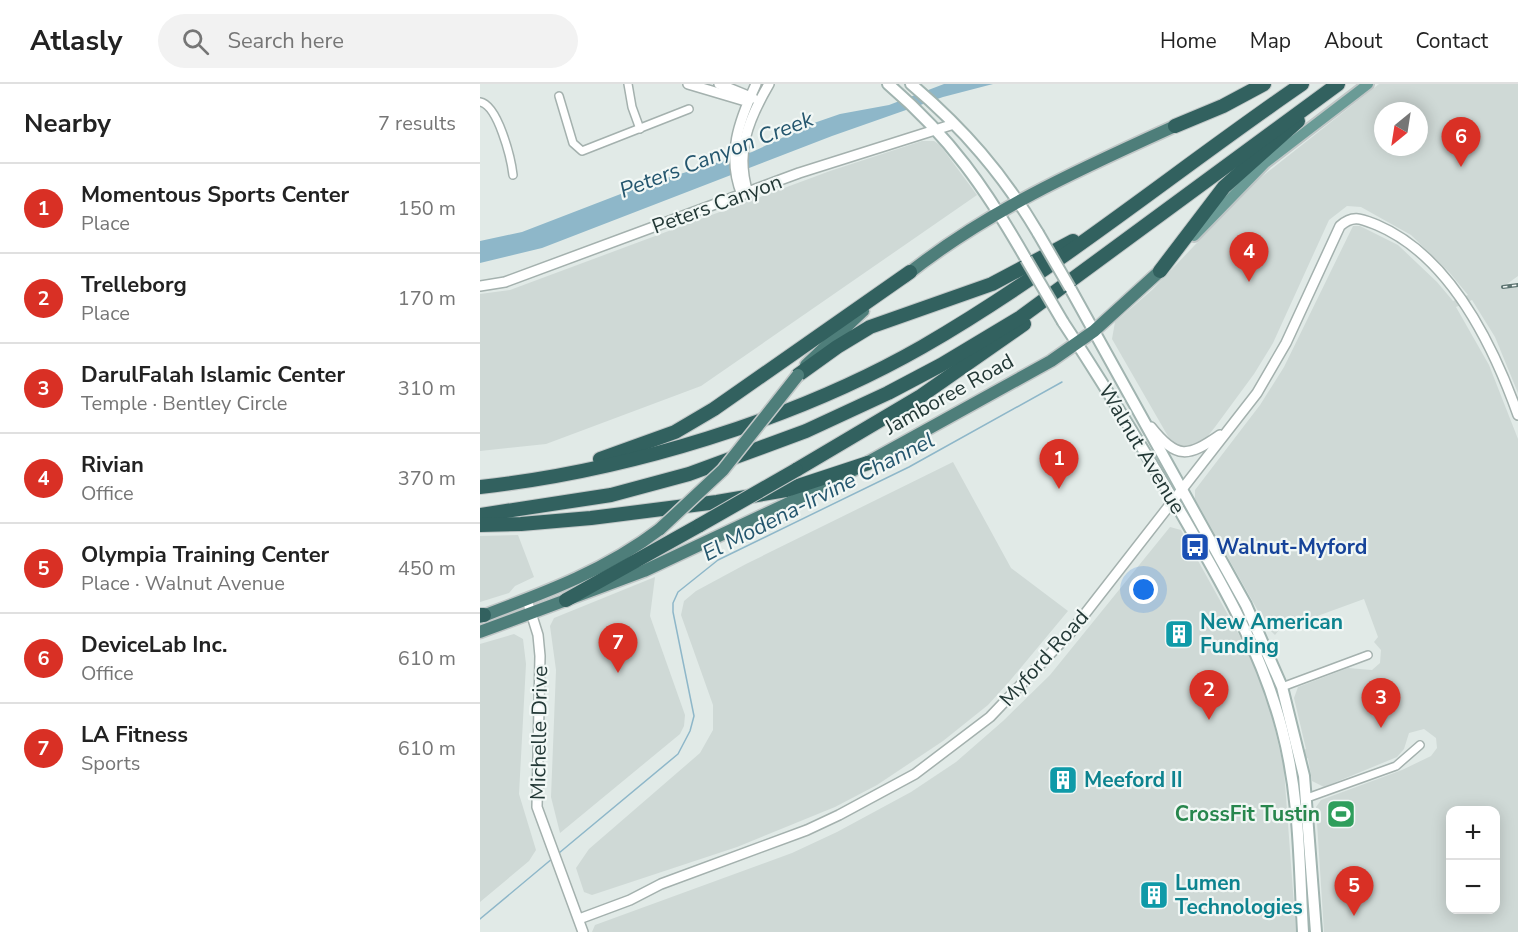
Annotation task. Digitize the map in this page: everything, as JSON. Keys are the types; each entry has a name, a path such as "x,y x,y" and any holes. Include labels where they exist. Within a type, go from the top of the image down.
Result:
{"highway":[{"path":"503,484 597,460 675,432 714,409 910,272 1019,200 1175,126 1223,106 1264,84"},
{"path":"480,487 634,459 713,436 833,391 936,339 1030,280 1302,84"},
{"path":"480,515 611,495 690,474 846,414 941,365 1021,317 1338,84"},
{"path":"1160,271 1224,187 1306,115 1322,95"},
{"path":"798,375 846,340 870,327 986,287 1075,240 1098,232"},
{"path":"566,600 796,470 962,369 1048,305 1115,248"},
{"name":"Jamboree Road","path":"480,632 644,571 823,488 1021,379 1077,344 1160,271"},
{"path":"481,616 527,600 618,558 660,530 723,470 819,350 910,272"},
{"path":"480,525 531,523 717,502 786,490 868,463"}],"main road":[{"name":"Walnut Avenue","path":"888,84 937,129 978,179 1238,609 1273,696 1298,804 1303,932"},
{"path":"1175,126 1250,84"},
{"name":"Jamboree Road","path":"1160,271 1265,163 1368,84"},
{"name":"Walnut Avenue","path":"913,86 982,153 1019,200 1082,308 1246,605 1282,687 1300,752 1307,798 1316,932"}],"street":[{"path":"628,84 632,107 640,129"},
{"path":"688,84 742,100 755,99"},
{"path":"719,84 755,99"},
{"path":"755,99 756,84"},
{"path":"745,194 740,180 739,122 769,84"},
{"path":"559,96 573,143 579,151 689,109"},
{"path":"480,102 489,105 494,113 508,152 513,175"},
{"name":"Peters Canyon","path":"480,286 505,282 745,194 954,124"},
{"name":"Myford Road","path":"579,919 630,900 662,884 807,830 881,794 915,774 990,717 1033,675 1070,633 1265,380 1340,226 1352,218 1362,218 1399,237 1434,268 1455,292 1490,346 1518,416"},
{"path":"1131,400 1167,445 1182,454 1201,448 1227,431"},
{"name":"Michelle Drive","path":"527,600 538,635 540,670 537,807 583,932"},
{"path":"1282,687 1368,655"},
{"path":"1307,798 1396,766 1420,745"}],"shaded area":[{"path":"1379,84 1518,84 1518,276 1507,284 1518,284 1518,393 1495,337 1472,300 1456,307 1489,365 1518,439 1518,932 1324,932 1316,807 1321,800 1402,770 1431,756 1437,748 1436,738 1424,729 1409,733 1404,749 1397,757 1324,787 1312,781 1308,758 1284,770 1296,932 592,932 595,925 792,853 837,832 911,792 956,762 1003,721 1050,675 1170,527 1181,530 1253,660 1269,704 1282,760 1306,749 1294,698 1298,687 1348,668 1372,670 1380,663 1381,650 1374,642 1378,637 1364,599 1279,630 1275,635 1267,627 1195,499 1195,490 1260,405 1284,367 1353,226 1360,226 1398,245 1437,282 1453,301 1468,295 1449,272 1411,235 1361,207 1347,206 1329,220 1273,343 1254,374 1203,442 1195,446 1177,446 1169,438 1112,339 1115,322 1152,290 1255,182"},
{"path":"922,141 934,141 940,145 977,195 701,386 546,444 480,451 480,294 510,290 830,171"},
{"path":"953,462 1011,568 1068,611 1008,683 988,705 943,741 877,785 835,807 737,847 592,895 584,892 576,868 589,849 700,753 713,730 713,705 681,615 684,601 696,591 746,564"},
{"path":"518,535 534,577 515,586 509,593 480,602 480,536"},
{"path":"655,577 650,616 685,715 684,726 680,734 560,833 551,797 556,670 550,626 554,618"},
{"path":"514,634 523,639 526,664 519,794 536,850 529,861 480,902 480,644"}],"water":[{"path":"944,84 993,84 943,97 832,136 542,248 480,263 480,241 522,232 644,185 752,152 814,123 840,114 889,105"}],"waterway":[{"name":"El Modena-Irvine Channel","path":"559,853 678,754 690,731 694,716 673,612 673,603 678,592 718,560 909,467 1062,382"},
{"name":"El Modena-Irvine Channel","path":"480,919 553,858"}],"railway":[{"path":"1503,287 1518,285"}],"place":[{"name":"DeviceLab Inc.","path":"1461,167"},
{"name":"Rivian","path":"1249,282"},
{"name":"Momentous Sports Center","path":"1059,489"},
{"name":"Walnut-Myford","path":"1195,547"},
{"name":"New American Funding","path":"1179,634"},
{"name":"LA Fitness","path":"618,673"},
{"name":"Trelleborg","path":"1209,720"},
{"name":"DarulFalah Islamic Center","path":"1381,728"},
{"name":"Meeford II","path":"1063,780"},
{"name":"CrossFit Tustin","path":"1341,814"},
{"name":"Lumen Technologies","path":"1154,895"},
{"name":"Olympia Training Center","path":"1354,916"}],"water label":[{"name":"Peters Canyon Creek","path":"716,154"}]}
